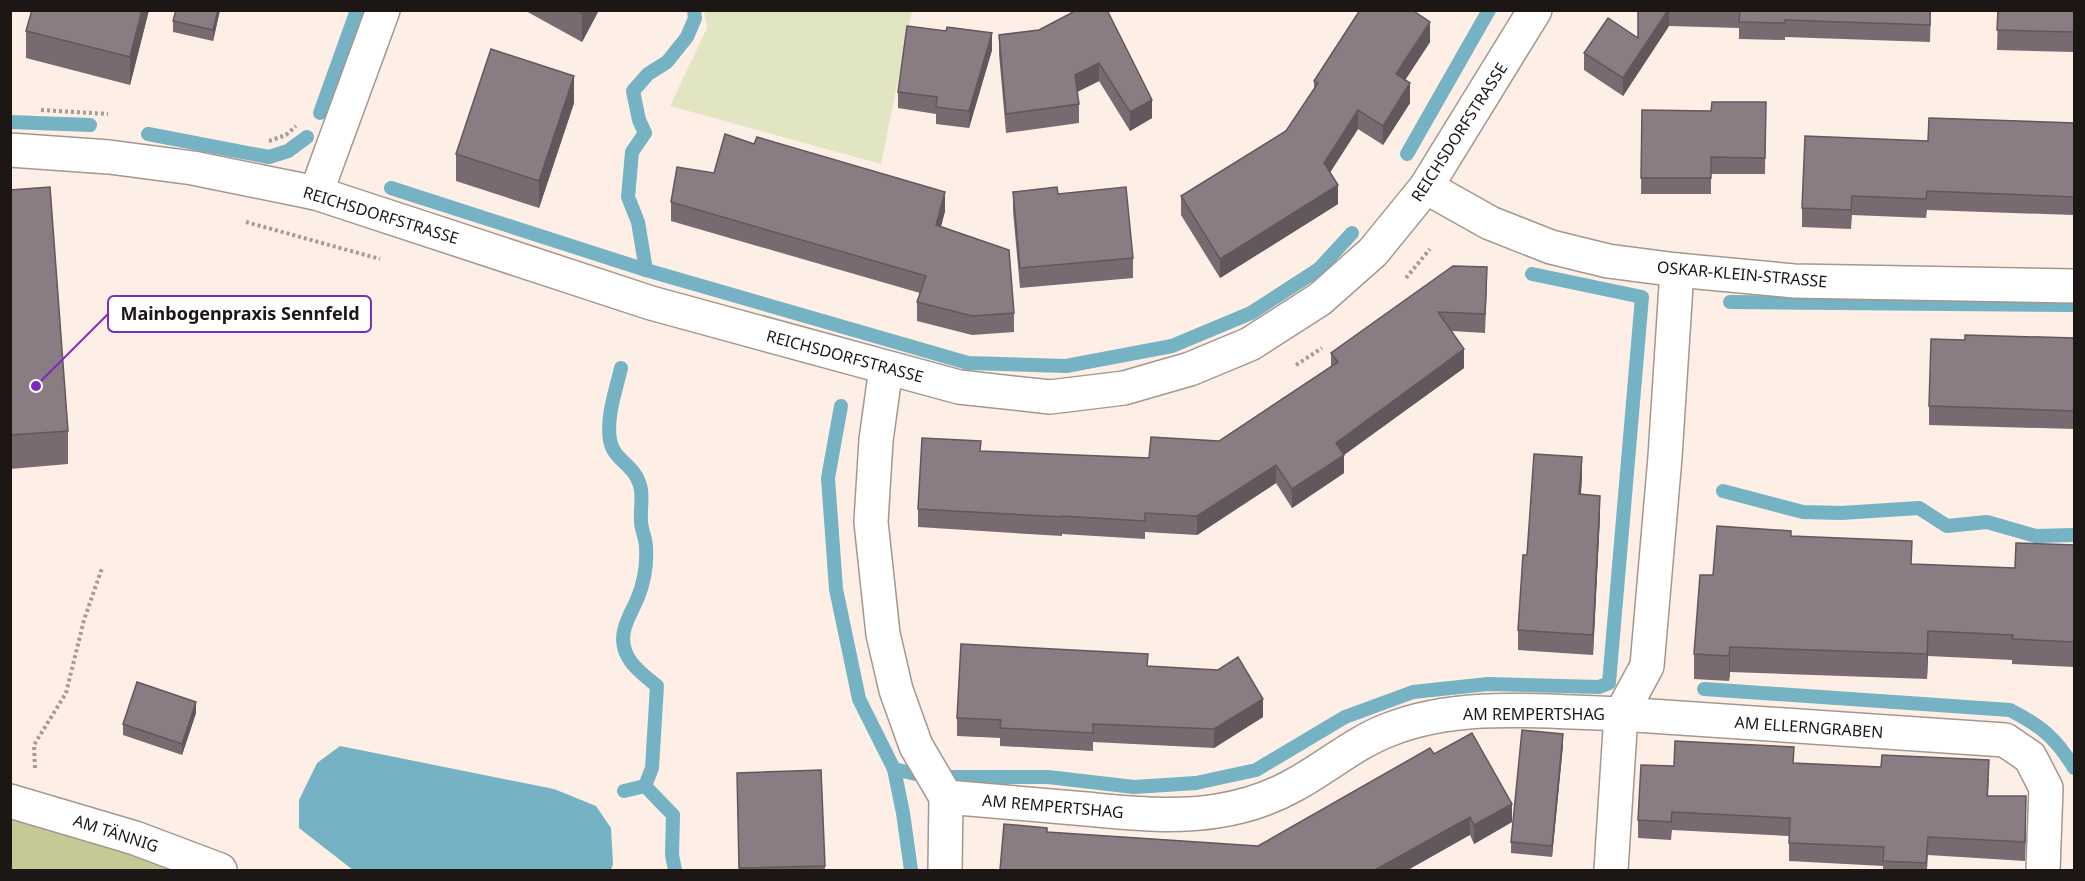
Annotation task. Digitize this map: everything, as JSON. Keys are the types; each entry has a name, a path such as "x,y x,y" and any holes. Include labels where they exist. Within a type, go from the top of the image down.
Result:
{"street":[{"path":"316,193 383,10"},
{"name":"REICHSDORFSTRASSE","path":"10,150 109,157 193,168 316,193 651,303 959,387 1050,397 1124,388 1190,369 1250,344 1320,300 1373,252 1426,187 1535,10"},
{"name":"OSKAR-KLEIN-STRASSE","path":"1426,187 1490,223 1551,247 1608,261 1794,281 2074,286"},
{"name":"AM REMPERTSHAG","path":"946,797 1171,815 1218,811 1267,798 1294,786 1357,745 1387,730 1420,719 1452,714 1507,711 1621,714 1647,666 1665,457 1677,270"},
{"path":"886,368 876,440 872,522 884,634 896,690 916,746 946,797 945,870"},
{"path":"1611,870 1621,714"},
{"name":"AM ELLERNGRABEN","path":"1621,714 2005,740 2030,757 2046,788 2043,870"},
{"name":"AM TÄNNIG","path":"24,804 135,838 220,870"}],"path":[{"path":"34,109 112,115"},
{"path":"266,142 286,135 294,129 300,118"},
{"path":"1405,279 1445,230 1460,206"},
{"path":"243,221 390,262"},
{"path":"1286,369 1305,360 1330,342"},
{"path":"24,804 34,745 66,693 84,620 102,568"}],"green space":[{"path":"704,11 912,11 881,164 670,106 707,28"},
{"path":"10,811 187,870 11,870"}],"water":[{"path":"340,746 554,789 596,806 611,828 613,864 611,870 353,870 299,828 299,800 317,763"}],"building":[{"path":"32,10 142,10 130,57 26,31"},
{"path":"176,10 218,10 213,30 173,21"},
{"path":"1077,10 1107,10 1152,100 1130,112 1099,63 1075,75 1079,104 1006,114 999,35 1039,30"},
{"path":"1360,10 1412,10 1430,22 1396,74 1410,83 1383,126 1358,110 1324,163 1338,185 1220,259 1181,196 1286,131 1318,83 1314,81"},
{"path":"1638,10 1668,10 1623,78 1584,53 1608,18 1638,38"},
{"path":"1740,10 1930,10 1930,25 1785,20 1785,23 1739,22"},
{"path":"1998,10 2074,10 2074,32 1997,30"},
{"path":"907,26 946,31 947,27 992,33 969,111 936,107 937,97 898,92"},
{"path":"491,49 574,76 539,181 456,154"},
{"path":"1712,102 1766,102 1765,158 1711,157 1711,178 1641,178 1642,110 1711,111"},
{"path":"1929,118 2074,123 2074,197 1927,191 1926,199 1852,196 1851,210 1802,208 1805,136 1928,141"},
{"path":"725,134 754,144 757,137 945,192 936,225 1009,250 1014,313 972,316 917,302 926,276 671,202 677,167 714,173"},
{"path":"50,187 68,431 10,435 10,190"},
{"path":"1057,187 1058,194 1126,187 1133,258 1020,268 1013,192"},
{"path":"1453,266 1487,267 1485,314 1438,312 1464,349 1336,443 1344,455 1292,489 1276,465 1197,516 1145,513 1145,521 918,509 922,438 981,441 980,451 1149,458 1151,437 1219,441 1338,362 1331,353"},
{"path":"1965,335 2074,338 2074,411 1929,406 1931,339 1965,340"},
{"path":"1534,454 1582,457 1579,494 1600,496 1593,635 1518,630 1523,555 1527,555"},
{"path":"1717,526 1791,531 1791,536 1912,541 1911,564 2015,568 2016,543 2074,545 2074,642 2012,639 2013,635 1928,631 1927,654 1730,647 1729,656 1694,654 1700,575 1713,575"},
{"path":"961,644 1148,654 1147,666 1218,670 1238,657 1263,699 1214,729 1093,724 1093,733 1000,728 1001,720 957,718"},
{"path":"137,682 196,702 182,744 123,724"},
{"path":"1522,730 1563,734 1552,846 1511,842"},
{"path":"1472,733 1512,804 1474,825 1470,817 1375,870 1000,870 1004,824 1047,828 1047,832 1258,846 1430,748 1434,754"},
{"path":"1675,741 1794,747 1793,763 1881,767 1882,755 1989,760 1987,796 2026,796 2025,842 1928,837 1926,863 1883,861 1884,847 1789,843 1790,818 1672,812 1671,822 1638,820 1641,765 1674,766"},
{"path":"821,770 825,866 739,868 737,773"}],"waterway":[{"path":"320,113 357,10"},
{"path":"646,270 638,222 628,197 632,152 645,133 639,120 633,91 648,74 667,62 687,37 695,18 694,10"},
{"path":"1407,154 1489,10"},
{"path":"10,122 90,125"},
{"path":"148,134 269,157 288,151 307,137"},
{"path":"391,188 646,270 968,363 1066,366 1172,346 1251,313 1319,269 1352,233"},
{"path":"894,769 929,777 1048,777 1134,787 1196,783 1256,770 1345,717 1413,692 1488,684 1599,687 1609,683 1642,297 1532,274"},
{"path":"1730,302 2074,305"},
{"path":"621,368 610,413 610,440 617,456 633,471 639,482 641,524 646,544 642,585 626,624 623,638 626,653 631,662 657,686 652,768 645,786"},
{"path":"841,406 828,478 836,589 859,699 894,769 911,870"},
{"path":"1723,491 1803,512 1841,513 1919,508 1947,526 1987,522 2036,536 2074,535"},
{"path":"1704,689 2010,710 2047,734 2074,768"},
{"path":"645,786 673,815 672,855 675,870"},
{"path":"624,791 645,786"}],"place":[{"name":"Mainbogenpraxis Sennfeld","path":"36,386"}]}
